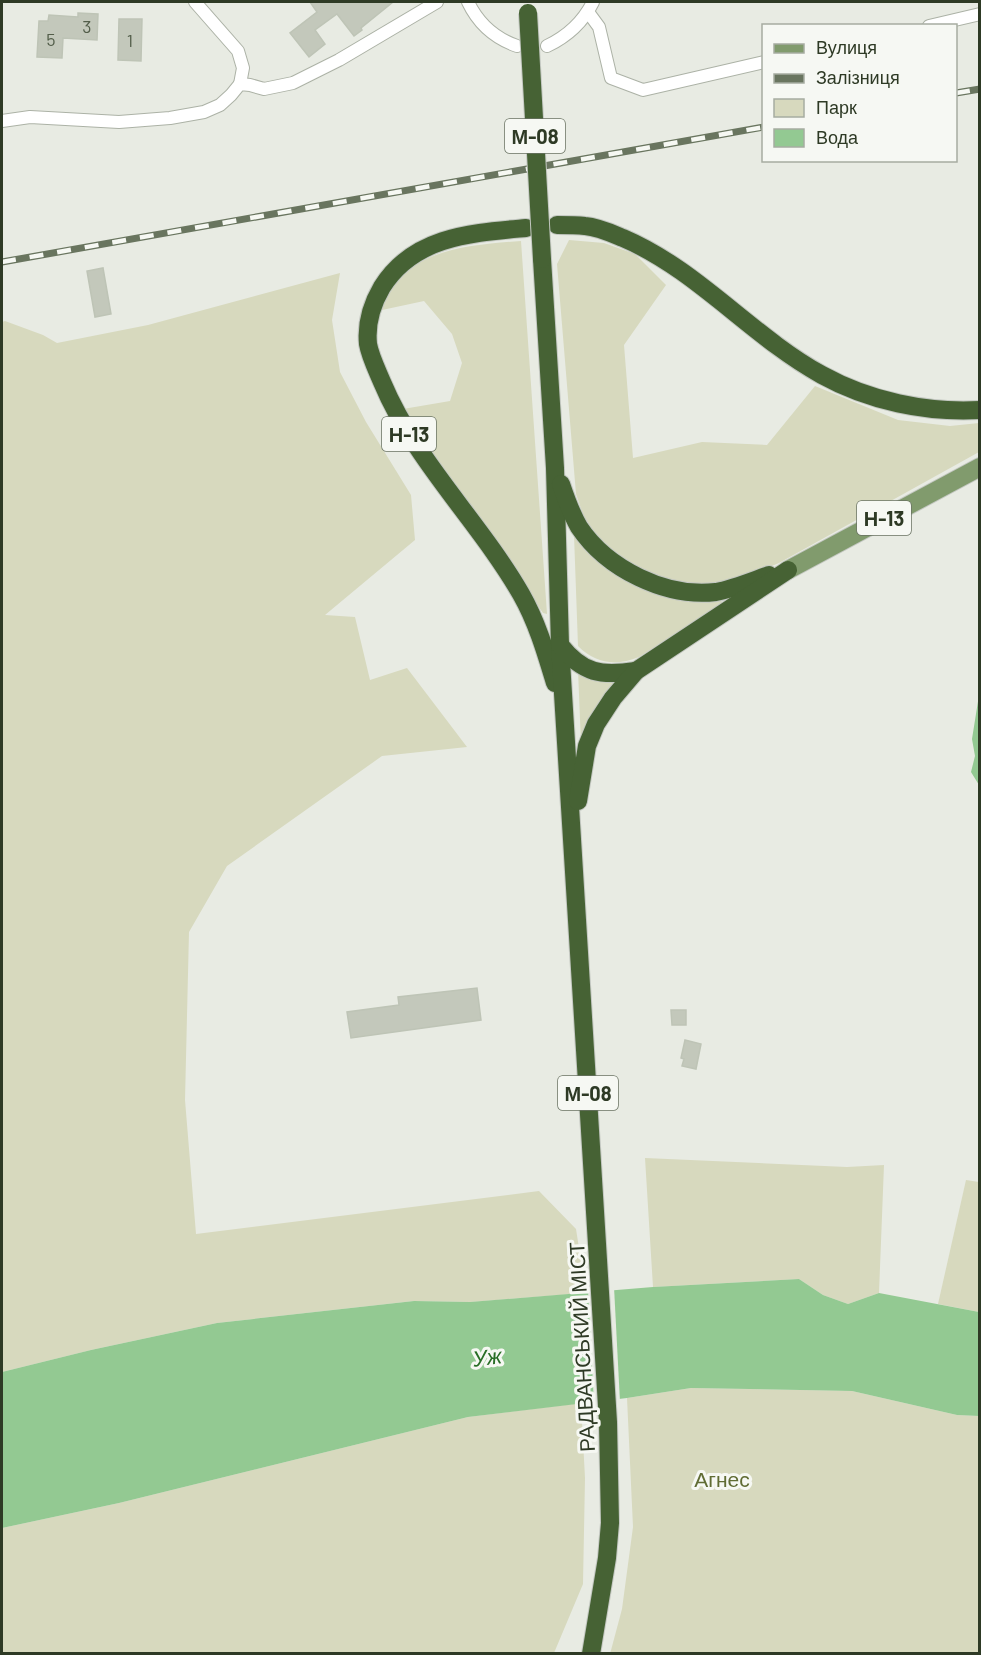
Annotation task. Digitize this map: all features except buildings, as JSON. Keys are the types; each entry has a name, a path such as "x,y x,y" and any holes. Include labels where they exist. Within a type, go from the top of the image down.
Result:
{"highway":[{"name":"М-08","path":"528,7 555,468 560,645 572,836"},
{"path":"557,225 586,226 611,233 642,246 673,265 798,360 822,375 874,396 936,410 980,410"},
{"name":"Н-13","path":"526,228 463,236 438,242 403,261 376,296 369,318 368,344 390,400 412,440 521,594 537,626 564,714"},
{"name":"Н-13","path":"555,468 580,529 621,567 647,582 688,592 717,592 788,570"},
{"name":"Н-13","path":"572,836 587,746 596,724 613,698 636,671 788,570"},
{"name":"Н-13","path":"560,645 571,659 599,673 616,674 636,671"},
{"name":"РАДВАНСЬКИЙ МІСТ","path":"572,836 597,1225 609,1467 610,1523 607,1558 591,1653"}],"main road":[{"name":"Н-13","path":"788,570 980,467"}],"street":[{"path":"2,121 30,117 119,122 170,118 204,112 220,105 240,84 243,68 238,51 195,2"},
{"path":"240,84 264,89 293,83 339,60 437,2"},
{"path":"468,2 486,27 501,40 517,46"},
{"path":"547,46 569,33 590,7 599,27 610,78 643,90 762,62"},
{"path":"938,24 980,14"}],"green space":[{"path":"569,240 604,243 635,254 666,285 624,345 633,458 702,442 767,445 815,386 898,420 950,426 979,423 979,452 779,563 735,581 700,587 642,573 602,543 587,526 576,494 557,264"},
{"path":"521,241 547,614 543,613 421,439 403,409 450,401 462,363 452,334 424,301 382,310 390,290 403,274 420,262 438,254 459,249"},
{"path":"340,273 332,320 340,372 366,422 411,495 415,540 325,615 355,617 370,680 407,668 467,747 382,756 227,866 189,932 185,1100 196,1234 539,1191 576,1229 586,1293 470,1302 414,1301 217,1323 2,1372 2,322 5,321 43,335 57,343 148,325"},
{"path":"574,535 635,582 721,596 722,604 639,657 622,662 607,662 592,657 578,646"},
{"path":"578,670 621,680 581,744"},
{"path":"645,1158 847,1167 884,1165 879,1293 848,1304 823,1295 799,1279 653,1287"},
{"path":"966,1180 979,1182 979,1312 938,1304"},
{"name":"Агнес","path":"691,1388 852,1391 957,1415 979,1416 979,1653 610,1654 622,1609 633,1527 627,1398"},
{"path":"581,1403 585,1478 583,1584 554,1653 2,1653 2,1528 119,1503 468,1417"}],"water":[{"path":"979,695 980,785 971,772 975,756 972,739"},
{"name":"Уж","path":"799,1279 823,1295 848,1304 879,1293 979,1312 979,1416 957,1415 852,1391 691,1388 468,1417 119,1503 2,1528 2,1372 217,1323 414,1301 470,1302 653,1287"}],"pier":[{"path":"614,1287 620,1402 594,1404 588,1290"}],"railway":[{"path":"957,93 980,89"},
{"path":"2,262 762,127"}]}
